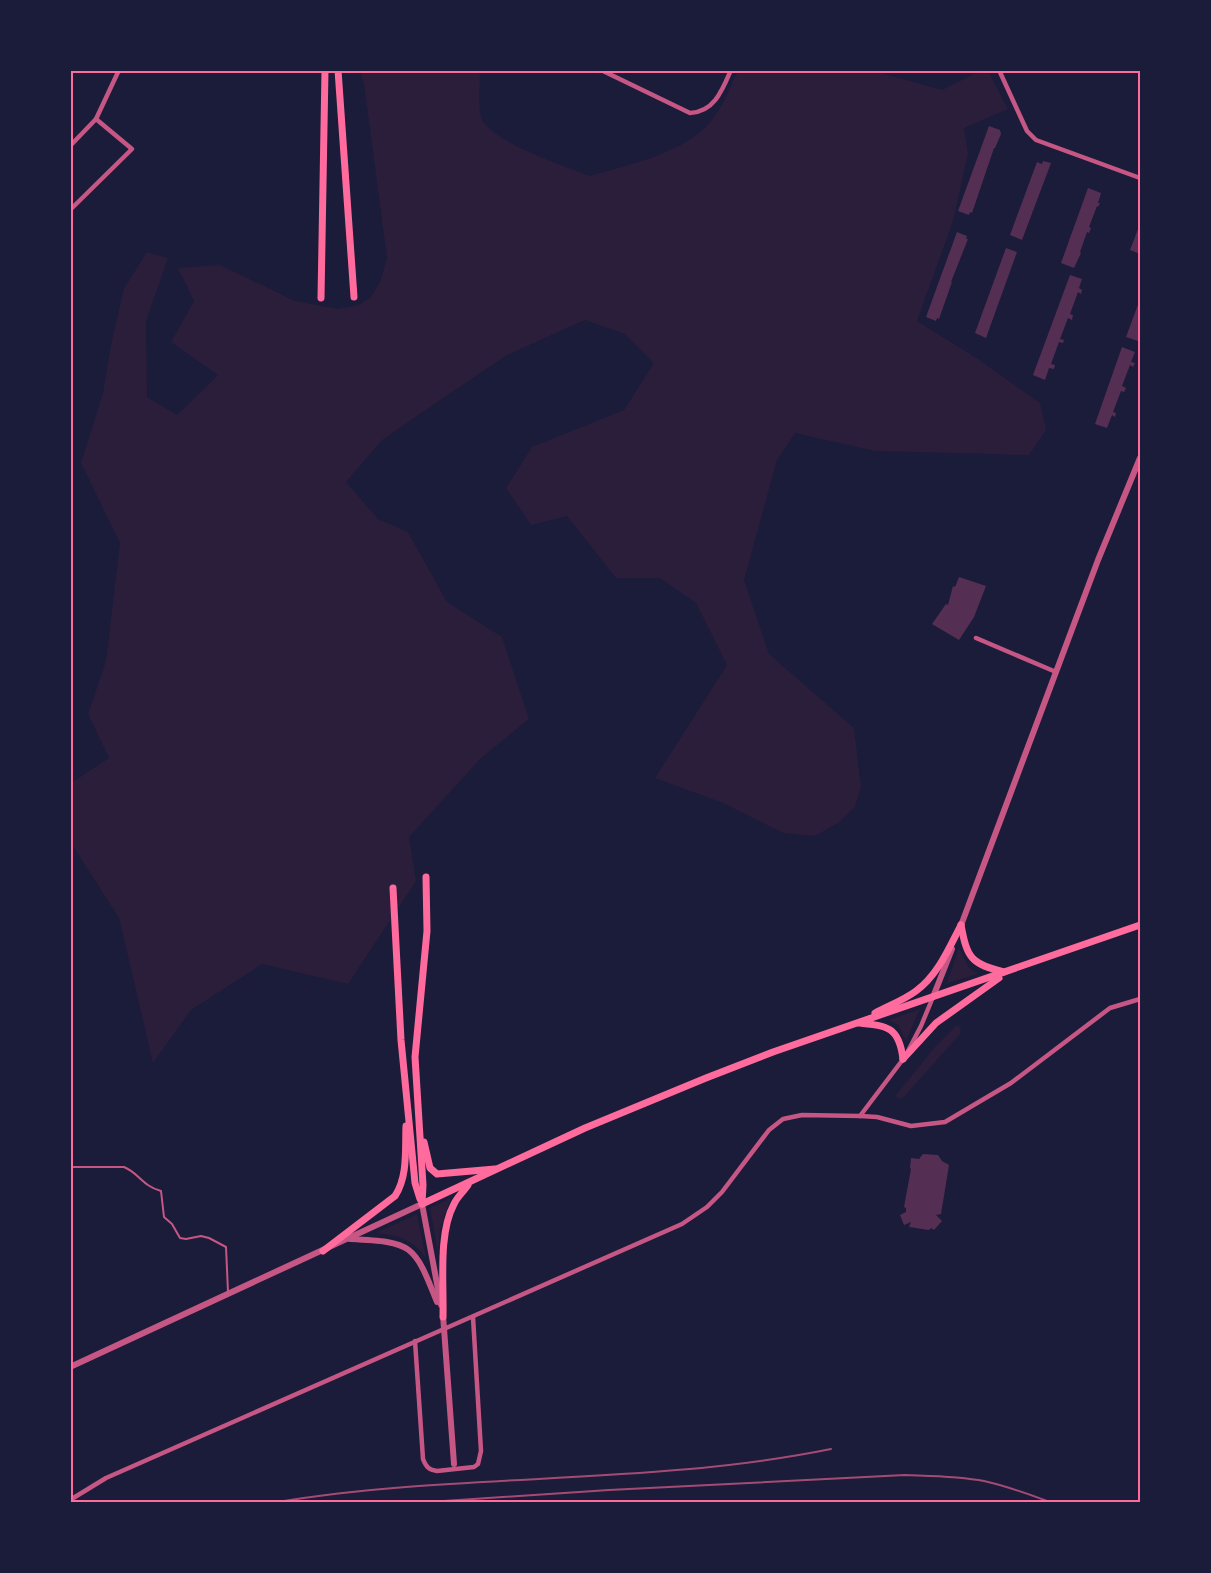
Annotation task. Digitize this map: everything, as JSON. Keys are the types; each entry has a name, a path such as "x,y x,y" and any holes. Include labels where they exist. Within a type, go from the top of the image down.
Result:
{"main road":[{"path":"321,298 324,70"},
{"path":"338,70 354,297"},
{"path":"422,1204 423,1185 415,1057 427,930 426,878"},
{"path":"393,888 401,1040 415,1183 422,1204"},
{"path":"961,925 964,943 975,963 1006,973"},
{"path":"857,1023 915,992 924,984 940,964 961,925"},
{"path":"422,1204 585,1128 697,1081 1140,925"},
{"path":"903,1059 936,1023 1006,973"},
{"path":"857,1023 888,1027 899,1038 903,1059"},
{"path":"323,1251 366,1217 390,1202 399,1189 404,1171 408,1100"},
{"path":"418,1100 427,1160 433,1172 449,1174 500,1168"},
{"path":"443,1317 444,1239 448,1218 454,1202 470,1183"}],"street":[{"path":"70,146 96,119 119,70"},
{"path":"601,70 690,113 712,105 731,70"},
{"path":"999,70 1030,135 1036,140 1140,178"},
{"path":"70,210 132,149 96,119"},
{"path":"860,1116 903,1059 921,1026 1098,560 1140,458"},
{"path":"976,638 1056,672"},
{"path":"70,1500 106,1478 682,1224 707,1207 722,1192 769,1130 783,1119 802,1115 860,1116 877,1117 911,1126 945,1122 1011,1083 1110,1008 1140,999"},
{"path":"70,1366 422,1204 443,1317 454,1464"},
{"path":"347,1239 385,1241 404,1246 416,1255 424,1268 443,1317"},
{"path":"415,1341 423,1459 427,1467 437,1471 474,1467 478,1464 481,1451 473,1317"}],"lane":[{"path":"70,1167 124,1167 147,1186 161,1191 164,1217 171,1224 177,1236 183,1239 201,1236 226,1247 228,1294"}],"shaded area":[{"path":"360,71 480,71 480,112 487,126 512,144 590,176 660,155 692,138 706,127 717,113 738,71 874,71 942,90 980,71 988,71 1008,109 964,128 968,154 953,221 917,321 978,359 1040,403 1046,430 1029,455 875,451 795,433 777,460 744,580 769,654 854,728 861,787 855,807 838,823 815,836 783,833 723,803 655,778 727,665 696,603 660,578 616,578 567,516 531,525 506,488 532,447 624,410 654,363 625,334 585,320 507,355 381,441 346,482 378,519 408,532 447,602 502,637 529,719 481,758 409,837 416,881 348,984 262,964 191,1010 153,1063 119,918 71,843 71,783 109,758 88,714 106,661 120,543 81,463 103,393 124,288 147,252 168,258 146,321 147,397 177,415 218,375 171,342 194,301 178,268 220,265 295,301 338,309 359,305 371,297 380,282 387,258 364,83"},
{"path":"959,948 969,968 978,974 947,983"},
{"path":"920,1009 906,1041 898,1025 889,1020"},
{"path":"957,1025 961,1028 960,1034 903,1098 897,1098 896,1095 935,1047"},
{"path":"451,1198 440,1229 438,1254 430,1208"},
{"path":"417,1214 426,1259 411,1243 391,1235 376,1233"}],"building":[{"path":"989,126 1000,130 1001,134 972,213 970,212 969,215 958,211"},
{"path":"1043,161 1051,163 1022,240 1010,235 1037,162 1042,164"},
{"path":"1088,188 1101,193 1098,203 1100,203 1074,268 1061,263"},
{"path":"1140,224 1140,254 1130,250"},
{"path":"957,232 967,236 966,239 968,239 939,319 937,318 936,321 926,317"},
{"path":"1006,248 1017,252 986,338 975,333"},
{"path":"1070,275 1082,279 1079,288 1082,290 1081,294 1078,292 1070,314 1073,315 1072,320 1068,318 1060,339 1064,340 1063,343 1059,342 1051,364 1055,365 1054,369 1049,368 1045,380 1033,375"},
{"path":"1140,299 1140,336 1138,341 1126,337"},
{"path":"1122,347 1135,352 1131,362 1135,363 1133,367 1130,365 1122,386 1126,388 1124,392 1121,391 1113,412 1116,413 1115,417 1112,415 1107,428 1095,424"},
{"path":"959,577 986,586 974,617 959,640 932,624 946,604 948,605 953,586 955,587"},
{"path":"923,1154 938,1155 949,1165 941,1214 936,1215 942,1221 934,1230 909,1227 911,1222 904,1225 900,1215 906,1212 904,1207 911,1158 919,1159"}],"railway":[{"path":"278,1502 416,1486 694,1469 762,1461 831,1449"},
{"path":"429,1502 905,1475 984,1481 1050,1502"}]}
